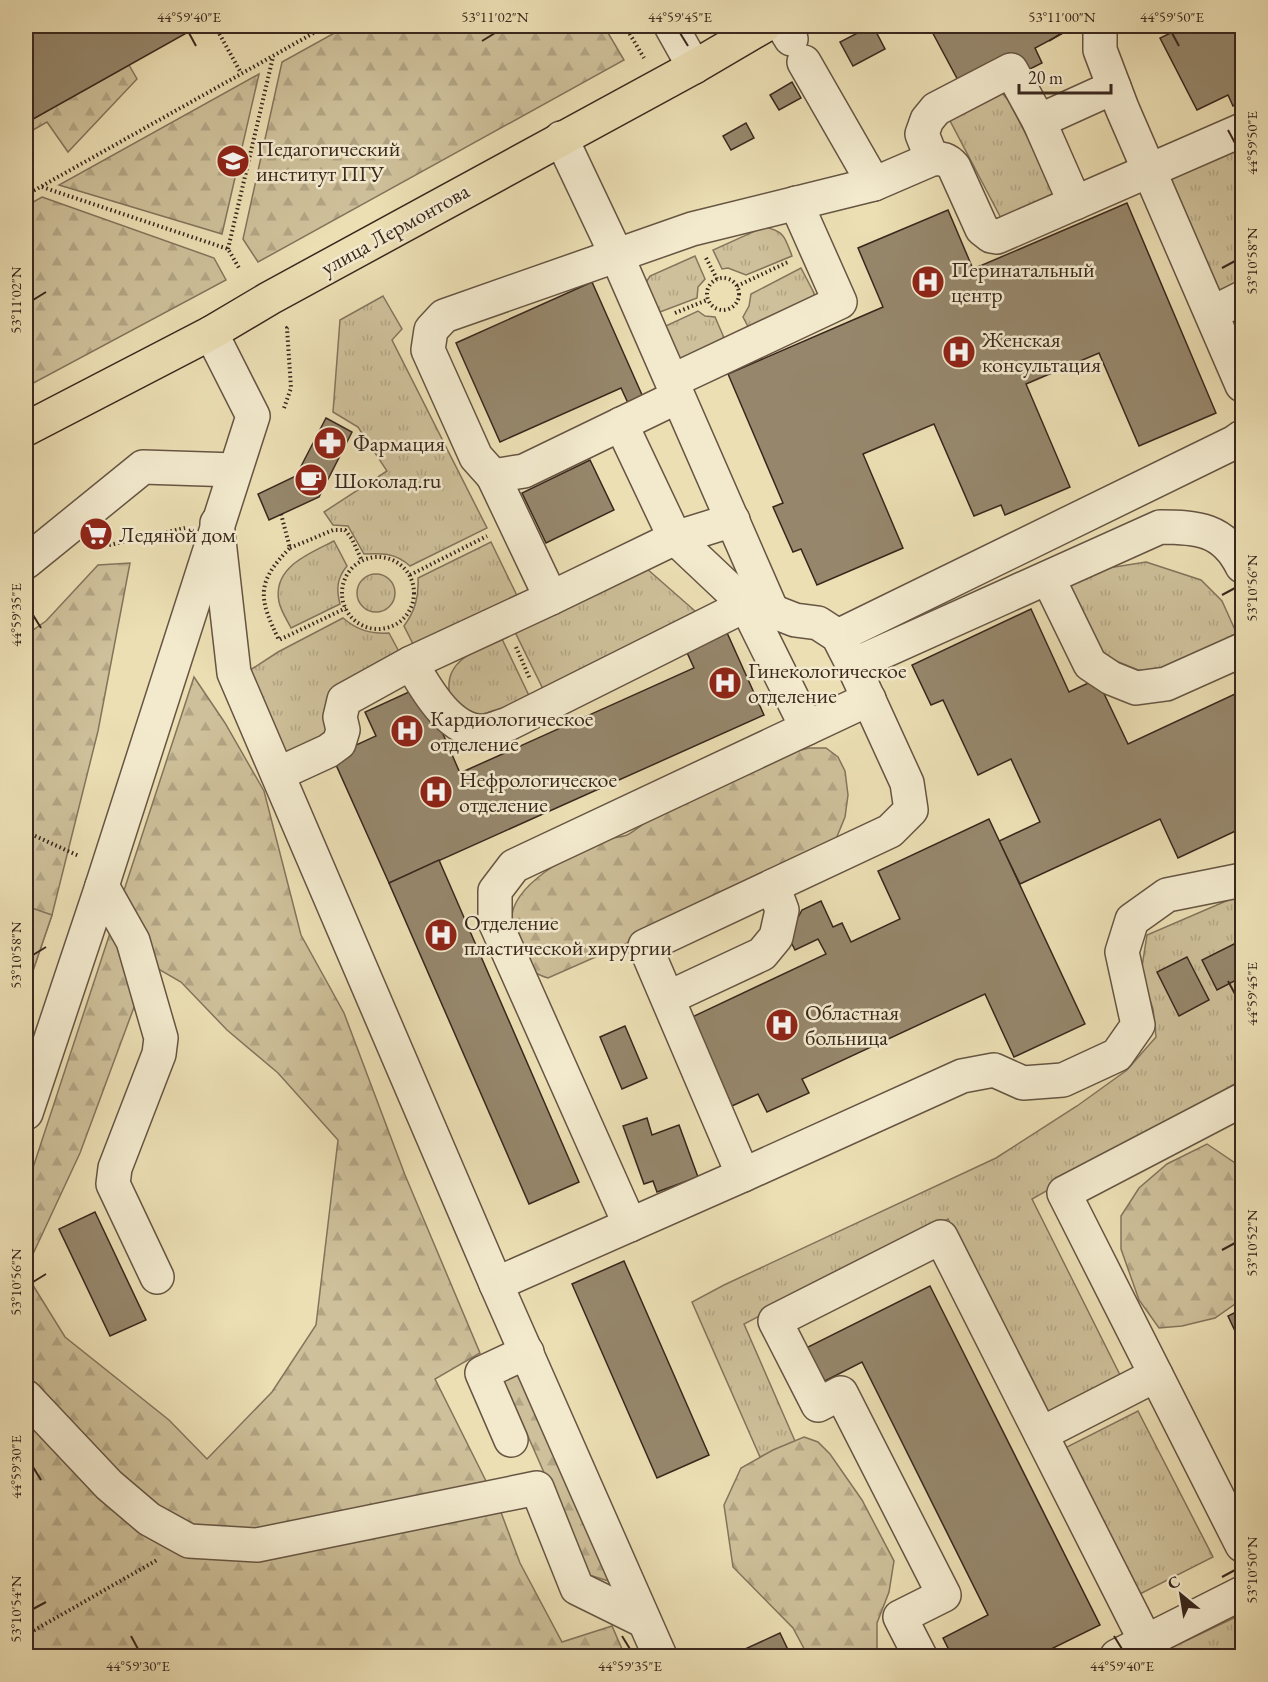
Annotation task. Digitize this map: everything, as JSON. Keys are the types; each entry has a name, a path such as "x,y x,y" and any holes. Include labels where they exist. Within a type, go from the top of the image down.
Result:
{"main road":[{"name":"улица Лермонтова","path":"26,429 211,333 270,298 694,67 785,38"}],"street":[{"path":"671,26 694,67"},
{"path":"1100,26 1100,50 1114,87 1242,385"},
{"path":"785,38 874,184"},
{"path":"932,159 922,134 927,120 936,109 1011,70 1039,121 1075,203"},
{"path":"1039,121 1114,87"},
{"path":"551,598 493,476 476,457 428,350 431,330 444,316 692,229 874,184 932,159 940,158 949,161 954,167 982,229 991,236 997,237 1242,130"},
{"path":"561,138 616,254 733,520 759,608 807,728"},
{"path":"493,476 524,471 621,424 675,389 840,302 796,203"},
{"path":"1212,313 1242,298"},
{"path":"26,1113 102,886 253,416 211,333"},
{"path":"621,424 675,538 759,608 795,620 818,623 838,636 865,689"},
{"path":"838,636 1224,447 1242,436"},
{"path":"26,562 143,467 235,470"},
{"path":"278,774 328,751 339,743 343,730 340,717 344,700 411,663 675,538 733,520"},
{"path":"217,523 234,673 496,1284 660,1656"},
{"path":"744,1175 645,946 890,831 911,810 907,783 853,665 1160,527 1194,527 1222,538 1242,566"},
{"path":"1048,578 1090,664 1119,682 1136,688 1166,684 1242,650"},
{"path":"411,663 431,697 448,715 466,727 484,731 508,724 759,608"},
{"path":"630,1225 495,922 495,891 514,866 807,728 865,689"},
{"path":"496,1284 962,1076 994,1070 1023,1083 1063,1080 1118,1055 1138,1025 1122,952 1132,920 1167,895 1242,880"},
{"path":"102,886 133,941 161,1038 159,1054 115,1168 113,1184 157,1277"},
{"path":"668,998 762,954 776,937 782,910 773,886"},
{"path":"1242,1100 1064,1193 1242,1545"},
{"path":"920,1656 900,1617 944,1595 841,1393 818,1405 775,1321 940,1237 1146,1642"},
{"path":"511,1440 482,1373 527,1352"},
{"path":"1041,1434 1156,1375"},
{"path":"26,1397 109,1485 149,1519 189,1541 257,1545 537,1488 577,1588 644,1621"},
{"path":"1117,1656 1242,1593"}],"path":[{"path":"215,26 242,73"},
{"path":"26,195 326,26"},
{"path":"625,26 644,59"},
{"path":"228,249 273,56"},
{"path":"41,187 228,249 239,268"},
{"path":"737,286 816,249"},
{"path":"728,279 737,286 739,297 729,310 717,310 709,304 707,290 712,281 728,279"},
{"path":"281,514 290,548"},
{"path":"410,575 515,522"},
{"path":"85,550 217,523"},
{"path":"346,608 279,640 266,614 262,598 266,581 277,561 290,548 333,530 345,530 352,539 362,561"},
{"path":"383,557 394,560 410,575 414,586 414,598 403,619 393,626 371,628 360,624 346,608 343,586 353,567 362,561 383,557"},
{"path":"503,620 543,706"},
{"path":"26,826 33,835 82,858"},
{"path":"26,1635 189,1541"}],"green space":[{"path":"347,26 604,26 624,60 258,262 243,239 282,62"},
{"path":"129,65 137,79 68,152 47,122 26,134 26,123"},
{"path":"259,74 222,234 59,185"},
{"path":"1001,92 1008,100 1056,192 1002,220 947,115"},
{"path":"1242,142 1242,283 1214,297 1160,182"},
{"path":"42,197 214,258 226,280 26,387 26,206"},
{"path":"764,227 783,236 792,256 746,275 728,268 722,269 713,250"},
{"path":"695,256 705,279 698,287 697,298 652,315 645,284 650,276"},
{"path":"801,268 814,293 815,300 752,334 743,317 749,306 751,294"},
{"path":"383,296 402,329 392,340 487,528 410,566 399,558 388,555 364,554 348,526 333,525 324,512 387,471 358,427 333,412 340,320"},
{"path":"698,311 705,316 715,317 728,347 684,366 657,330"},
{"path":"334,541 347,566 338,584 340,604 291,628 279,602 278,590 281,580 294,563"},
{"path":"491,542 521,604 418,654 404,626 416,604 418,578"},
{"path":"1146,562 1201,580 1222,601 1241,643 1177,671 1138,670 1111,659 1096,648 1070,601 1070,585 1077,573"},
{"path":"130,563 98,731 52,915 26,991 26,635 46,621 98,565"},
{"path":"646,568 703,618 546,695 515,632"},
{"path":"376,574 390,579 395,593 390,607 376,612 362,607 357,593 362,579"},
{"path":"343,618 353,626 364,630 389,633 404,661 334,732 285,763 244,674 278,652"},
{"path":"502,639 532,702 493,721 453,706 449,688 453,669 475,651"},
{"path":"194,677 225,723 264,791 301,935 344,1013 405,1175 480,1353 435,1379 499,1507 520,1563 562,1642 612,1626 625,1656 26,1656 26,1274 65,1337 169,1420 207,1459 272,1392 316,1325 338,1140 278,1073 227,1030 181,982 150,964 80,1153 26,1269 26,1189"},
{"path":"809,748 826,748 838,757 845,771 848,795 845,817 836,839 727,899 548,978 535,972 527,964 513,927 513,909 531,883 545,872 577,852 607,839 627,835 646,822 793,752"},
{"path":"1242,895 1242,1080 1032,1199 1120,1375 1047,1413 948,1219 744,1324 795,1441 760,1457 692,1302 996,1158 1077,1106 1127,1070 1156,1037 1153,1009 1141,973 1147,935"},
{"path":"26,906 52,915 26,991"},
{"path":"1207,1144 1241,1167 1242,1170 1242,1299 1215,1318 1182,1326 1159,1328 1139,1300 1121,1249 1121,1216 1139,1188 1167,1164"},
{"path":"520,1370 615,1583 589,1575 502,1377"},
{"path":"1138,1411 1213,1557 1134,1597 1059,1451"},
{"path":"804,1437 818,1442 830,1454 862,1500 894,1561 889,1592 877,1623 877,1656 808,1656 793,1628 733,1567 724,1505 741,1468 773,1450"},
{"path":"1242,1614 1242,1656 1154,1656"}],"building":[{"path":"199,26 26,123 26,27"},
{"path":"871,26 885,49 853,66 840,42"},
{"path":"929,26 1067,26 1069,30 1035,48 1042,63 1024,72 960,84"},
{"path":"1185,26 1242,26 1242,101 1233,106 1228,95 1197,110 1160,38"},
{"path":"792,82 801,98 779,110 770,95"},
{"path":"746,123 754,138 731,150 723,136"},
{"path":"1127,203 1216,413 1139,446 1099,353 1026,384 1070,487 1005,515 1001,505 974,516 934,424 863,454 903,548 817,585 801,549 793,552 773,507 783,503 728,374 883,307 858,248 948,210 973,269"},
{"path":"592,282 643,397 628,403 621,388 500,442 456,343"},
{"path":"326,418 352,432 319,497 269,520 258,494 296,476"},
{"path":"590,460 614,510 546,543 522,493"},
{"path":"1031,609 1069,692 1097,679 1128,744 1235,694 1242,709 1242,828 1178,858 1160,819 1020,884 999,841 1040,822 1011,759 978,775 943,700 931,705 912,665"},
{"path":"724,626 764,715 389,883 332,756 376,736 365,712 422,686 460,773 694,668 683,644"},
{"path":"989,819 1085,1024 1014,1057 985,994 802,1079 809,1093 767,1112 758,1094 732,1106 690,1018 826,954 818,939 795,950 788,936 802,910 821,901 833,927 842,923 851,942 900,919 878,871"},
{"path":"439,860 579,1182 529,1204 389,883"},
{"path":"1242,940 1242,977 1217,990 1202,960"},
{"path":"1187,957 1209,1000 1179,1016 1157,972"},
{"path":"625,1026 647,1078 622,1089 600,1037"},
{"path":"647,1118 652,1135 679,1125 698,1177 657,1192 653,1181 644,1184 623,1126"},
{"path":"95,1212 146,1320 110,1336 59,1229"},
{"path":"624,1261 709,1455 657,1478 572,1284"},
{"path":"930,1286 1100,1625 1037,1656 952,1656 943,1638 988,1615 862,1362 819,1384 802,1350"},
{"path":"1242,1309 1242,1346 1228,1316"},
{"path":"780,1633 791,1656 732,1655"}],"place":[{"name":"Педагогический институт ПГУ","path":"233,161"},
{"name":"Перинатальный центр","path":"928,282"},
{"name":"Женская консультация","path":"959,352"},
{"name":"Фармация","path":"330,443"},
{"name":"Шоколад.ru","path":"311,480"},
{"name":"Ледяной дом","path":"96,534"},
{"name":"Гинекологическое отделение","path":"725,683"},
{"name":"Кардиологическое отделение","path":"407,731"},
{"name":"Нефрологическое отделение","path":"436,792"},
{"name":"Отделение пластической хирургии","path":"441,935"},
{"name":"Областная больница","path":"782,1025"}]}
